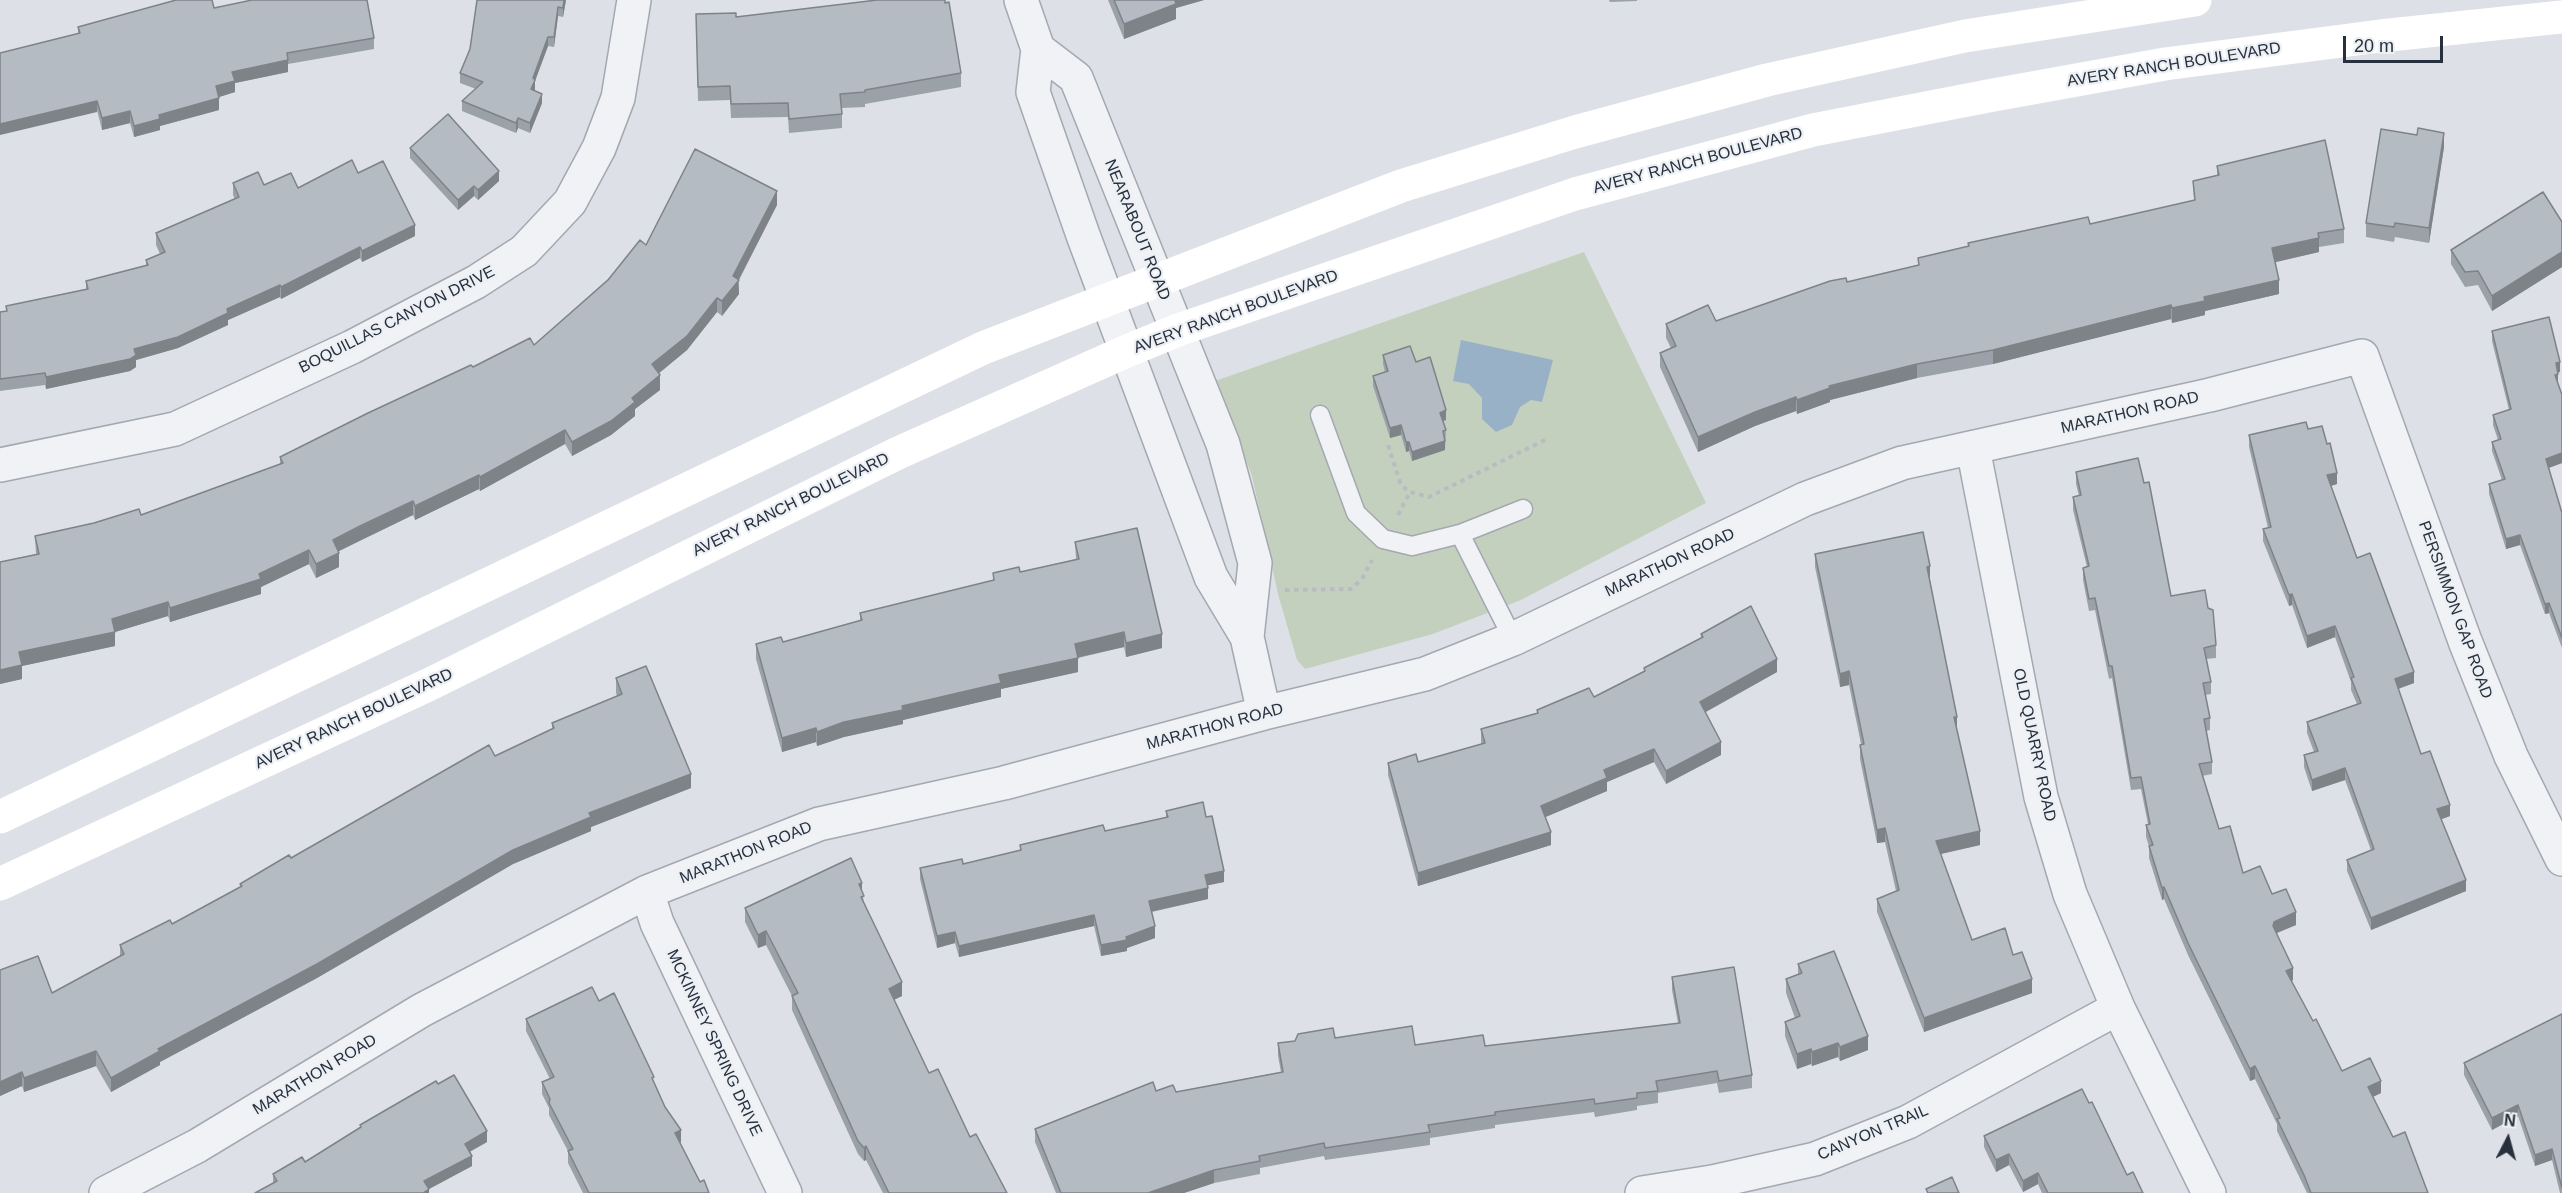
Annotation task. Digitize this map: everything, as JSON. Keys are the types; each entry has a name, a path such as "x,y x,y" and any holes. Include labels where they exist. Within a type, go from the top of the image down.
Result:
{"main road":[{"path":"0,817 983,348 1107,298 1401,186 1575,132 1767,80 1965,36 2195,0"},
{"name":"AVERY RANCH BOULEVARD","path":"0,884 428,685 898,453 1127,351 1178,330 1575,194 1813,130 2165,64 2380,36 2562,17"}],"street":[{"name":"BOQUILLAS CANYON DRIVE","path":"0,465 176,429 363,341 476,282 524,251 570,202 599,148 618,98 634,0"},
{"name":"NEARABOUT ROAD","path":"1021,0 1038,49 1033,92 1211,577 1247,637 1264,713"},
{"name":"NEARABOUT ROAD","path":"1038,49 1076,78 1223,444 1255,563 1247,637"},
{"name":"MARATHON ROAD","path":"106,1193 197,1146 422,1010 647,892 819,824 1004,783 1264,713 1425,674 1513,639 1805,499 1902,463 2210,395 2362,356"},
{"name":"PERSIMMON GAP ROAD","path":"2362,356 2473,662 2511,756 2562,859"},
{"name":"OLD QUARRY ROAD","path":"1974,448 2041,797 2070,894 2118,1008 2209,1193"},
{"name":"MCKINNEY SPRING DRIVE","path":"647,892 657,923 785,1193"},
{"name":"CANYON TRAIL","path":"1642,1193 1712,1182 1815,1159 1908,1122 2118,1008"}],"lane":[{"path":"1320,415 1356,513 1383,539 1412,546 1460,534 1523,509"},
{"path":"1460,534 1513,639"}],"path":[{"path":"1388,445 1401,485 1410,492 1430,497 1547,439"},
{"path":"1395,520 1410,492"},
{"path":"1283,590 1351,590 1362,579 1373,559"}],"green space":[{"path":"1584,252 1706,503 1521,600 1433,634 1305,669 1297,660 1278,594 1252,476 1215,381"}],"water":[{"path":"1461,340 1553,360 1542,402 1531,400 1520,407 1512,425 1496,432 1482,419 1482,398 1469,384 1453,381"}],"building":[{"path":"176,0 212,0 214,8 252,0 367,0 374,38 287,53 288,60 232,72 235,81 216,86 219,98 159,115 160,119 134,126 130,111 102,118 97,101 0,124 0,53 80,33 78,27"},
{"path":"477,0 564,0 563,8 558,7 554,37 548,37 533,78 535,80 531,89 542,94 530,123 518,118 516,123 462,101 483,82 460,73 470,49"},
{"path":"877,0 945,0 945,3 949,2 961,73 865,90 865,92 840,94 842,114 789,119 788,103 731,104 730,86 698,87 696,14 736,13 736,17"},
{"path":"1114,0 1175,0 1176,4 1124,24"},
{"path":"448,114 499,171 478,190 474,186 458,200 410,148"},
{"path":"2418,128 2444,133 2429,228 2395,223 2394,227 2366,223 2381,129 2417,135"},
{"path":"2325,140 2344,229 2318,233 2319,238 2272,248 2279,280 2204,297 2205,301 2172,308 2171,305 1993,350 1917,364 1829,386 1830,388 1797,400 1796,397 1755,412 1698,437 1660,353 1676,346 1666,324 1708,305 1716,321 1830,281 1846,278 1847,282 1919,265 1918,258 1969,246 1968,243 2088,217 2090,224 2195,200 2193,181 2219,175 2217,166"},
{"path":"695,149 777,191 733,276 739,280 722,301 717,298 687,336 652,364 660,375 632,398 635,402 611,421 572,442 565,430 480,477 479,475 415,506 413,501 360,526 333,540 339,553 316,564 309,550 259,574 261,579 170,608 168,602 112,619 115,632 19,652 22,665 0,670 0,562 39,554 35,536 94,523 139,509 141,515 283,463 280,457 368,413 471,365 473,367 530,338 534,345 608,280 640,240 646,245"},
{"path":"352,160 358,173 383,161 415,225 362,251 360,247 281,287 280,285 227,309 228,313 178,337 134,349 136,355 130,359 46,377 45,373 0,379 0,312 7,311 6,306 88,289 86,281 148,265 146,260 165,252 156,233 239,197 233,183 258,172 264,185 291,173 298,188"},
{"path":"2543,192 2562,222 2562,252 2492,296 2478,271 2465,272 2451,250"},
{"path":"2549,317 2560,362 2556,363 2558,374 2555,375 2562,395 2562,453 2546,459 2562,513 2562,638 2549,603 2545,604 2520,535 2506,539 2489,484 2505,479 2492,442 2501,439 2493,415 2511,409 2492,331"},
{"path":"1410,346 1416,362 1430,357 1446,410 1440,413 1446,430 1443,431 1445,441 1412,452 1401,425 1390,428 1373,376 1388,371 1383,355"},
{"path":"2306,422 2308,429 2322,426 2327,444 2330,443 2337,473 2327,475 2357,558 2370,553 2414,672 2395,679 2421,754 2430,751 2450,805 2437,809 2466,880 2371,918 2347,860 2374,849 2345,768 2312,780 2304,755 2318,751 2307,722 2361,703 2335,626 2307,636 2292,594 2289,595 2263,529 2271,527 2249,435"},
{"path":"2138,458 2144,483 2149,482 2171,596 2205,590 2208,608 2213,610 2216,645 2204,648 2211,682 2203,683 2210,718 2204,719 2212,762 2199,764 2219,829 2230,826 2243,873 2260,866 2272,894 2286,889 2296,912 2274,922 2273,926 2293,968 2286,971 2313,1021 2316,1019 2342,1071 2370,1058 2381,1081 2368,1087 2393,1137 2405,1132 2428,1193 2311,1193 2277,1119 2280,1118 2255,1066 2250,1069 2188,943 2164,887 2162,888 2149,846 2153,845 2146,825 2150,824 2141,777 2131,778 2112,666 2109,666 2095,598 2089,599 2083,568 2089,566 2073,497 2081,495 2076,472"},
{"path":"1137,528 1162,634 1126,643 1124,632 1075,644 1078,658 999,675 1001,683 902,706 903,710 844,722 817,732 816,728 782,738 756,644 781,637 783,642 862,620 860,613 994,580 993,573 1019,567 1020,572 1079,559 1075,542"},
{"path":"1923,532 1930,566 1927,567 1957,717 1954,717 1980,831 1936,841 1972,940 2005,928 2013,955 2022,952 2032,979 1924,1018 1877,899 1899,890 1885,828 1877,830 1860,745 1864,744 1849,671 1840,674 1815,554"},
{"path":"1751,606 1777,659 1700,702 1721,742 1666,771 1654,749 1604,770 1607,778 1541,806 1551,832 1418,873 1388,763 1416,754 1418,762 1485,743 1481,729 1538,713 1537,710 1589,688 1594,697 1645,671 1644,668 1703,637 1701,634"},
{"path":"646,666 691,774 589,813 591,817 513,850 317,964 158,1049 160,1051 111,1078 96,1051 24,1078 22,1072 0,1082 0,970 38,956 52,993 124,954 120,945 170,920 172,924 242,886 240,884 289,855 291,858 489,745 495,756 554,728 552,723 622,694 616,678"},
{"path":"1203,802 1206,817 1212,816 1224,871 1205,875 1208,888 1149,901 1155,926 1126,937 1127,940 1101,945 1094,915 959,946 955,932 937,936 920,868 962,859 963,864 1021,850 1020,845 1103,825 1105,831 1168,817 1166,811"},
{"path":"851,858 862,883 859,884 864,896 861,897 902,982 889,989 929,1073 938,1069 970,1137 976,1134 1007,1193 889,1193 866,1146 864,1148 858,1141 792,996 798,993 766,931 758,935 745,908"},
{"path":"1834,951 1868,1036 1840,1047 1838,1043 1812,1052 1811,1049 1797,1054 1785,1022 1800,1016 1786,979 1802,973 1798,964"},
{"path":"1734,967 1752,1075 1719,1081 1717,1071 1656,1081 1658,1091 1637,1093 1637,1098 1595,1104 1594,1099 1495,1112 1495,1115 1428,1125 1430,1132 1325,1148 1324,1143 1259,1156 1260,1161 1214,1170 1148,1193 1061,1193 1035,1129 1153,1082 1156,1091 1173,1085 1176,1092 1283,1072 1278,1043 1295,1041 1298,1034 1333,1028 1335,1038 1412,1026 1415,1045 1483,1035 1485,1046 1680,1023 1672,977"},
{"path":"592,987 599,1001 614,993 654,1077 652,1078 665,1107 681,1130 675,1133 700,1182 704,1180 709,1193 589,1193 568,1151 573,1149 549,1103 550,1099 542,1082 554,1077 526,1019"},
{"path":"2562,1014 2562,1188 2552,1149 2535,1155 2518,1105 2492,1118 2464,1063"},
{"path":"454,1075 487,1131 465,1144 472,1156 424,1181 429,1189 423,1193 255,1193 277,1181 273,1174 302,1157 305,1162 361,1127 360,1125 436,1081 438,1084"},
{"path":"2082,1089 2089,1103 2092,1102 2127,1175 2133,1172 2143,1193 2048,1193 2038,1173 2023,1181 2009,1154 1996,1160 1984,1136"},
{"path":"1952,1177 1959,1193 1928,1193 1926,1189"}]}
